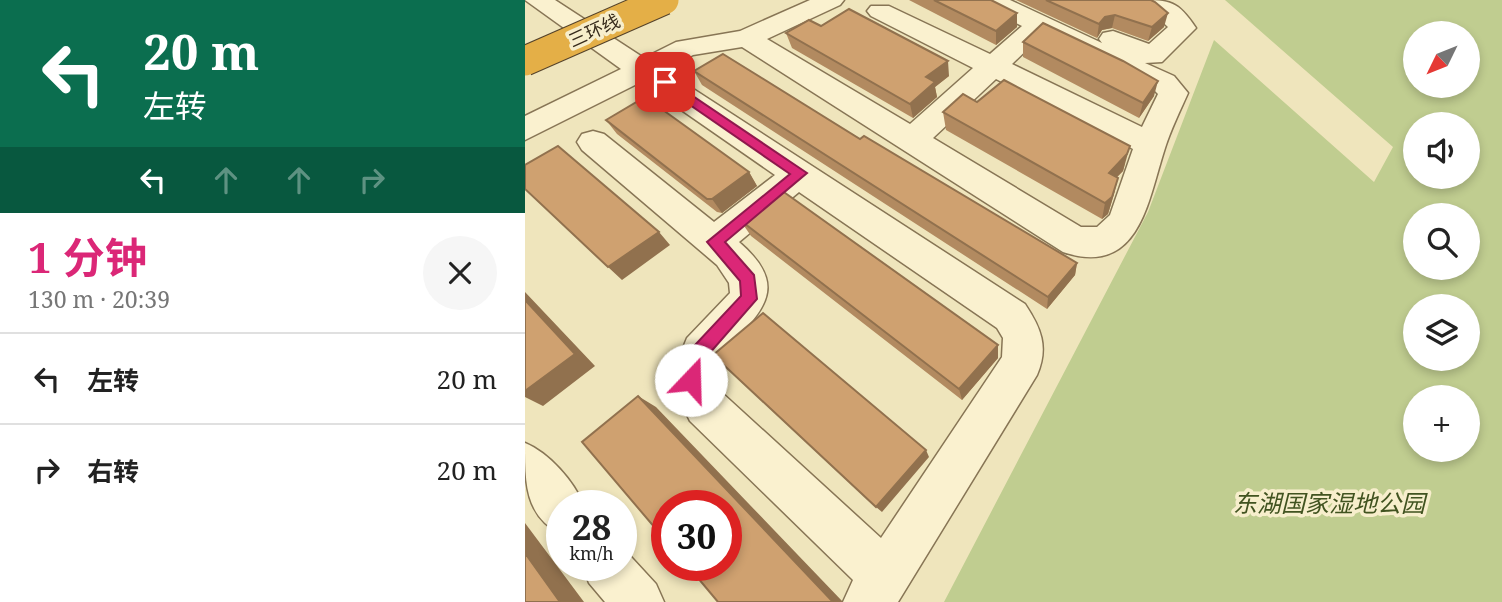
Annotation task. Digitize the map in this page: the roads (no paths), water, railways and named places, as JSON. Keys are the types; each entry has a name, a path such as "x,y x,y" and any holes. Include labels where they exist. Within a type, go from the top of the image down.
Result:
{"highway":[{"name":"三环线","path":"525,37 612,0"},
{"name":"三环线","path":"525,61 664,0"}],"street":[{"path":"525,129 617,84 642,67 686,48 747,38 831,0"},
{"path":"989,0 1033,12 1152,56 1183,28 1172,14 1151,0"},
{"path":"546,7 642,67 1011,316 1023,335 1022,362 878,589 705,406 691,380 701,351 749,299 748,279 730,255 593,142"},
{"path":"880,10 1150,144"},
{"path":"747,38 1076,242 1105,241 1125,222 1150,144 1173,93 1164,83 1033,12"},
{"path":"912,140 992,66 1033,12"},
{"path":"714,242 800,173"},
{"path":"525,466 546,491"},
{"path":"620,581 638,602"}],"park label":[{"name":"东湖国家湿地公园","path":"1329,502"}]}
